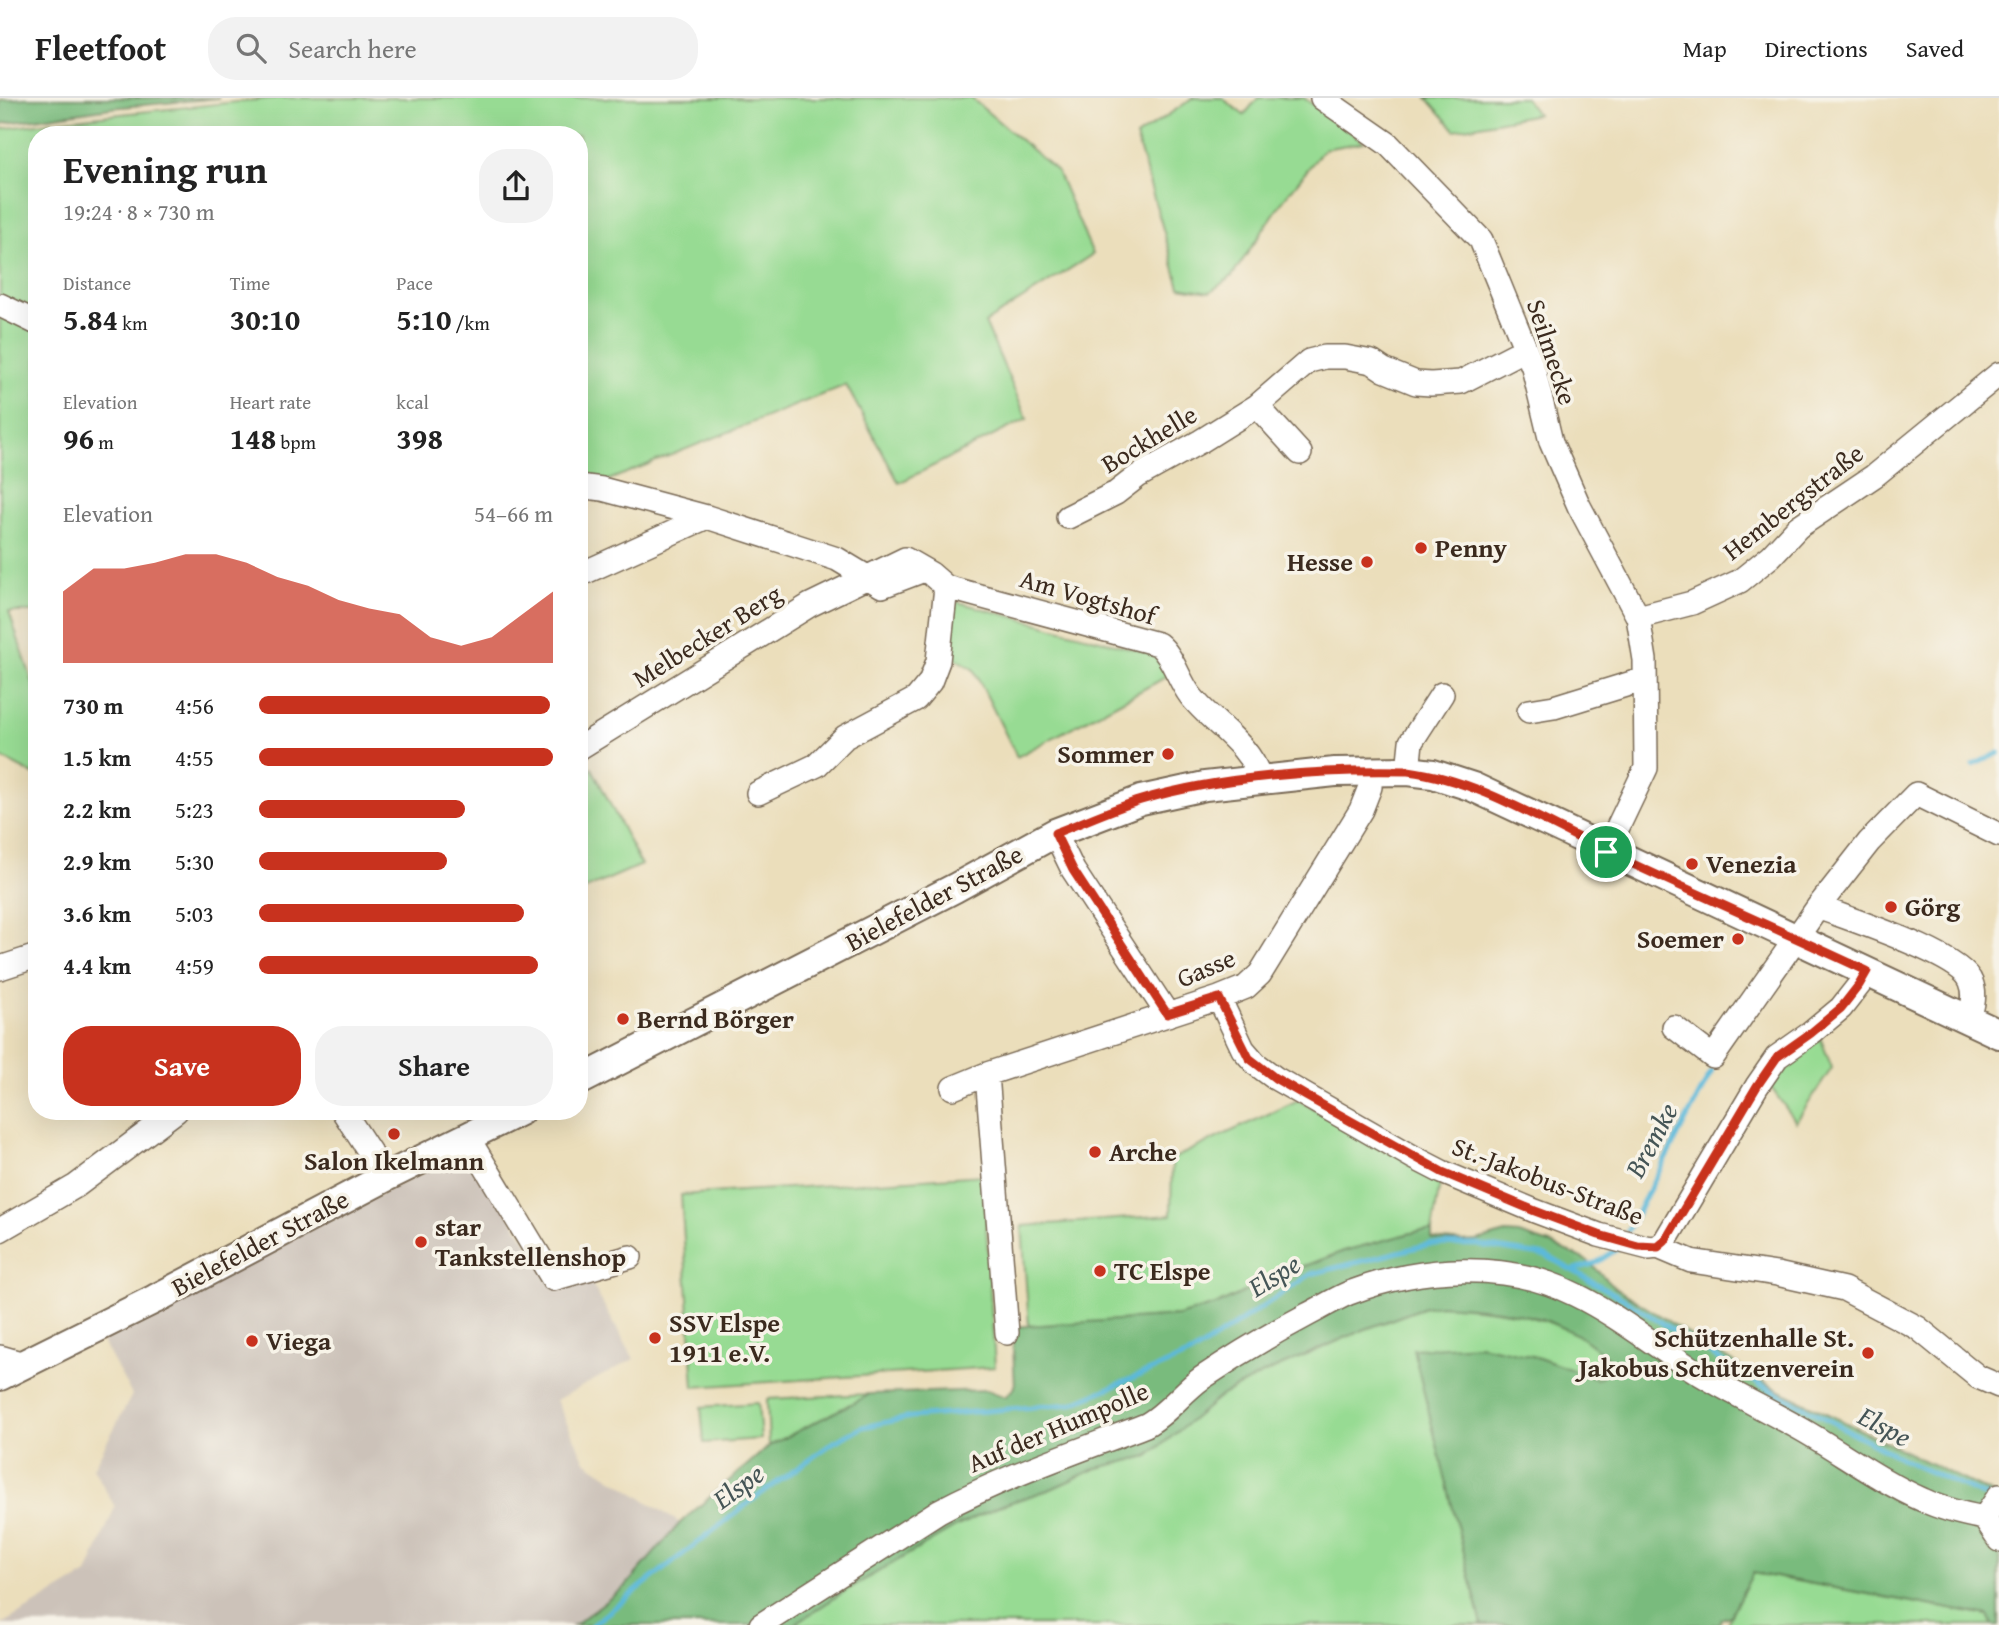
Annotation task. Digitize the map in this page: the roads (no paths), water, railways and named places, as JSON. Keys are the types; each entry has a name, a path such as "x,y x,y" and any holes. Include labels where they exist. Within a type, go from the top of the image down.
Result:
{"main road":[{"name":"Bielefelder Straße","path":"588,1076 1055,833 1141,800 1205,786 1370,771 1433,774 1473,787 1606,852 1797,938 1999,1034"},
{"name":"Bielefelder Straße","path":"8,1366 155,1299 386,1177 503,1120"}],"street":[{"name":"Seilmecke","path":"1322,98 1388,144 1482,240 1533,367 1551,442 1579,506 1638,617 1645,660 1646,768 1606,852"},
{"path":"0,304 28,318"},
{"name":"Bockhelle","path":"1068,517 1116,493 1138,476 1201,442 1257,406 1309,361 1325,357 1345,357 1372,362 1416,383 1430,384 1461,382 1525,349"},
{"name":"Hembergstraße","path":"1638,617 1692,603 1740,581 1771,556 1798,527 1874,476 1999,374"},
{"path":"1257,406 1300,453"},
{"path":"590,488 708,517 837,559 867,577"},
{"path":"588,571 708,517"},
{"name":"Am Vogtshof","path":"867,577 905,559 925,569 946,587 1157,644 1166,650 1191,696 1251,758 1259,779"},
{"name":"Melbecker Berg","path":"588,742 766,631 810,605 867,577"},
{"path":"758,793 817,765 845,737 916,699 930,682 938,661 946,587"},
{"path":"1529,711 1554,707 1645,679"},
{"path":"1408,771 1411,742 1442,694"},
{"name":"Gasse","path":"953,1088 987,1074 1246,987 1260,974 1361,810 1370,787 1370,771"},
{"path":"1674,1027 1713,1057 1818,907 1869,842 1916,794 1999,835"},
{"path":"1055,833 1073,870 1167,1014"},
{"path":"1818,907 1928,950 1960,967 1971,979 1974,993 1969,1018"},
{"path":"0,968 28,959"},
{"name":"St.-Jakobus-Straße","path":"1219,998 1249,1058 1275,1078 1306,1096 1442,1172 1599,1235 1638,1246 1658,1247 1665,1241 1769,1067 1777,1057 1841,1008 1867,971"},
{"path":"987,1074 1007,1333"},
{"path":"0,1230 76,1186 164,1120"},
{"path":"349,1120 386,1177"},
{"path":"468,1138 553,1279 630,1257"},
{"path":"1658,1247 1691,1261 1777,1274 1844,1289 1918,1328 1978,1377 1999,1386"},
{"name":"Auf der Humpolle","path":"761,1625 939,1511 1035,1467 1146,1425 1162,1416 1200,1380 1268,1336 1312,1312 1383,1281 1423,1273 1509,1273 1546,1282 1608,1313 1696,1371 1923,1500 1991,1508"},
{"path":"1991,1508 1999,1540"}],"waterway":[{"name":"Bremke","path":"1973,765 1999,753"},
{"name":"Bremke","path":"1628,1230 1712,1071"},
{"name":"Elspe","path":"592,1625 751,1501 834,1442 863,1427 911,1417 1071,1404 1193,1353 1311,1274 1430,1244 1478,1245 1547,1256 1627,1301 1750,1379 1912,1464 1989,1498"},
{"name":"Bremke","path":"1573,1270 1596,1263 1619,1248"}],"place":[{"name":"Penny","path":"1421,548"},
{"name":"Hesse","path":"1367,562"},
{"name":"Sommer","path":"1168,754"},
{"name":"Venezia","path":"1692,864"},
{"name":"Görg","path":"1891,907"},
{"name":"Soemer","path":"1738,939"},
{"name":"Bernd Börger","path":"623,1019"},
{"name":"Salon Ikelmann","path":"394,1134"},
{"name":"Arche","path":"1095,1152"},
{"name":"star Tankstellenshop","path":"421,1242"},
{"name":"TC Elspe","path":"1100,1271"},
{"name":"SSV Elspe 1911 e.V.","path":"655,1338"},
{"name":"Viega","path":"252,1341"},
{"name":"Schützenhalle St. Jakobus Schützenverein","path":"1868,1353"}]}
